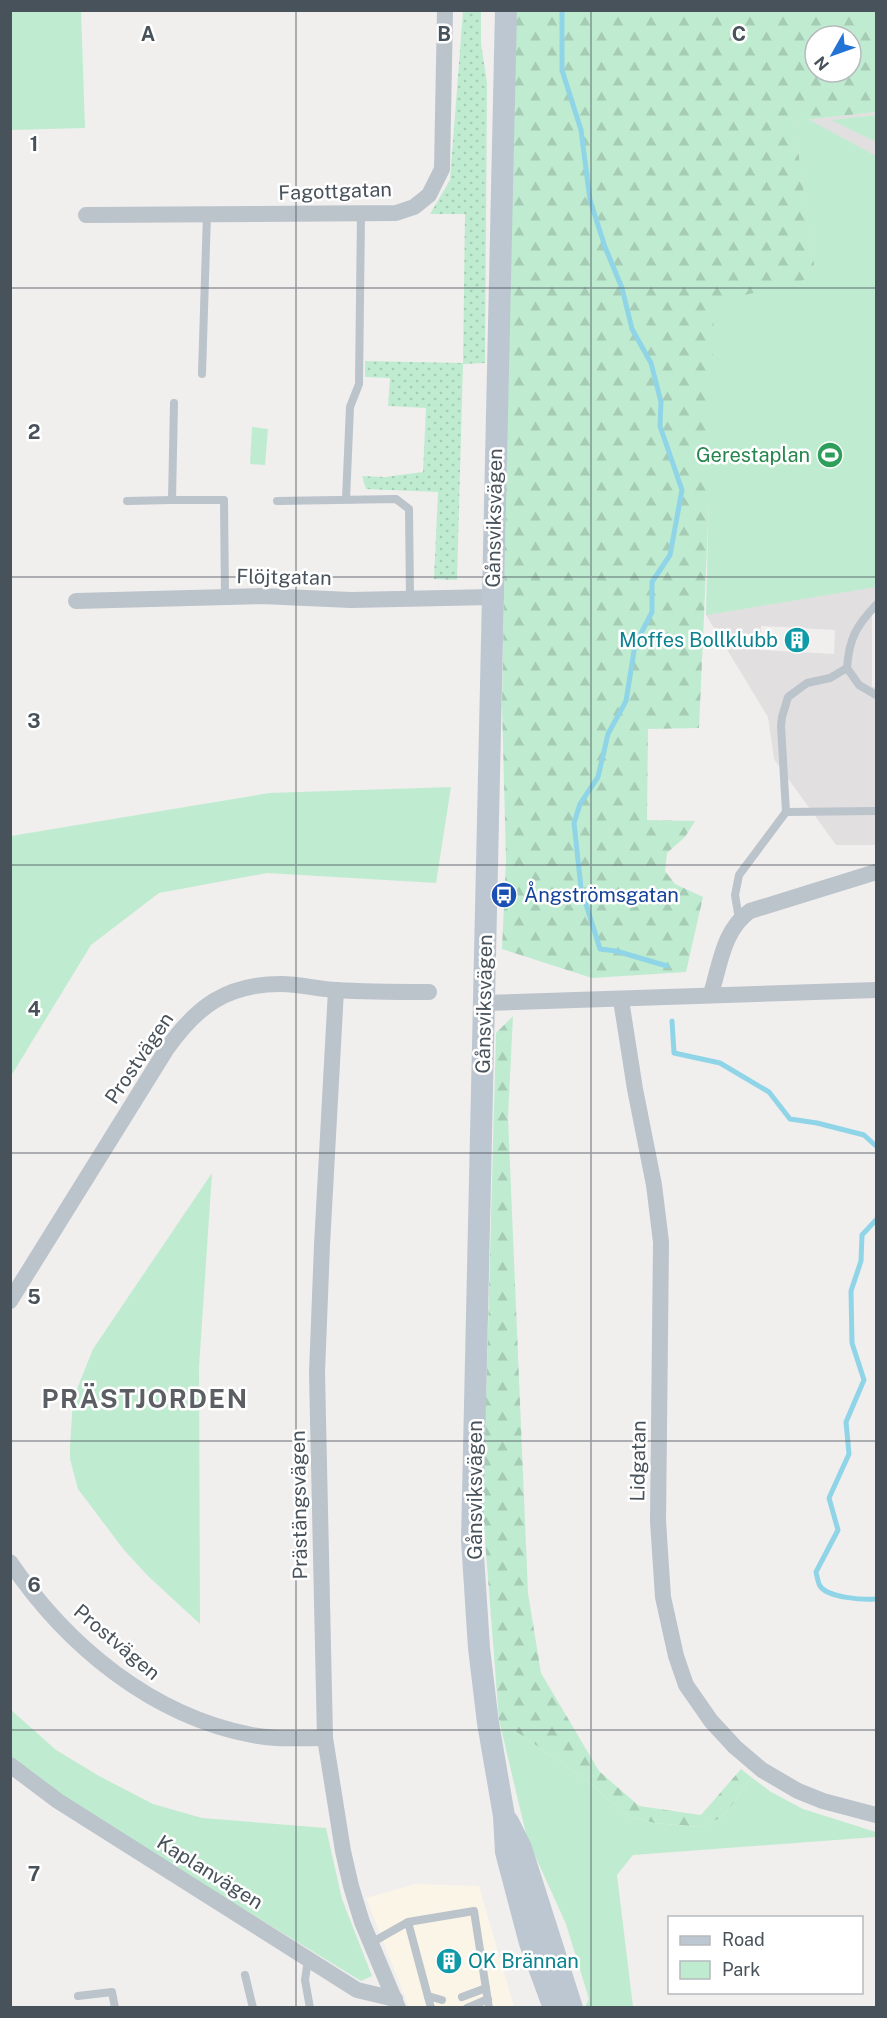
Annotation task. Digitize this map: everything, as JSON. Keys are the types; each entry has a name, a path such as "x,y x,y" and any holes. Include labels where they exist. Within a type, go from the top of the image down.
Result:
{"main road":[{"name":"Gånsviksvägen","path":"506,10 472,1540 479,1648 488,1723 504,1816 506,1852 530,1943 554,2007"},
{"name":"Gånsviksvägen","path":"504,1816 521,1848 572,2007"}],"street":[{"name":"Fagottgatan","path":"86,215 396,213 414,207 429,195 442,169 445,10"},
{"name":"Flöjtgatan","path":"76,601 261,596 351,600 492,597"},
{"path":"711,994 728,936 739,919 750,911 876,872"},
{"name":"Prostvägen","path":"10,1301 183,1026 206,1005 229,993 254,985 282,984 336,990 429,992"},
{"name":"Prästängsvägen","path":"336,990 317,1373 325,1738 343,1851 362,1922 397,2003"},
{"path":"484,1003 876,990"},
{"name":"Lidgatan","path":"621,1000 635,1089 654,1185 661,1242 658,1521 663,1597 676,1656 686,1685 711,1721 735,1747 762,1770 798,1791 823,1802 876,1815"},
{"name":"Prostvägen","path":"10,1562 46,1610 93,1654 147,1696 189,1717 220,1728 276,1738 325,1738"},
{"name":"Kaplanvägen","path":"10,1765 58,1801 357,1990 397,2003"}],"lane":[{"path":"345,499 350,407 359,384 361,213"},
{"path":"202,374 207,214"},
{"path":"172,500 174,403"},
{"path":"277,501 396,499 410,509 410,598"},
{"path":"127,501 224,500 225,597"},
{"path":"876,606 860,622 848,650 847,668 859,685 876,695"},
{"path":"739,919 735,895 739,875 786,812 781,726 788,697 807,683 830,678 847,668"},
{"path":"786,812 876,811"},
{"path":"371,1943 408,1922 474,1911 489,2003 467,2007"},
{"path":"408,1922 431,2007"},
{"path":"309,1959 305,1980 310,2007"},
{"path":"245,1975 253,2007"},
{"path":"462,1997 486,1988"},
{"path":"78,1996 112,1992 115,2007"},
{"path":"428,1996 442,2000"}],"shaded area":[{"path":"876,112 876,115 832,120 876,142 876,613 872,613 872,687 876,687 876,845 836,845 774,759 768,717 706,615 714,303 794,121","holes":["761,626 835,630 834,654 760,650"]},
{"path":"415,1884 479,1886 514,2007 409,2007 366,1898"}],"green space":[{"path":"10,11 81,11 85,128 11,130"},
{"path":"463,11 481,11 481,43 487,83 485,363 463,364 457,580 434,579 438,492 366,489 362,476 385,477 423,472 426,408 388,406 390,378 365,377 365,361 463,363 465,214 430,214 450,180"},
{"path":"515,11 876,11 876,112 794,121 816,277 711,459 699,728 648,729 647,820 695,821 685,837 667,853 665,871 675,884 703,897 686,972 592,978 502,949 506,860 502,704"},
{"path":"876,115 876,142 831,120"},
{"path":"808,119 876,156 876,587 706,615 714,303 816,277 794,121"},
{"path":"252,427 268,429 265,465 250,464"},
{"path":"451,787 436,883 267,873 159,893 91,945 11,1076 11,836 269,793"},
{"path":"513,1016 508,1117 528,1593 541,1673 599,1771 639,1806 701,1815 741,1769 751,1777 731,1807 719,1819 699,1827 654,1823 628,1816 585,1779 499,1720 483,1514 496,1033"},
{"path":"212,1173 199,1367 200,1624 148,1576 124,1550 78,1489 70,1459 70,1447 73,1399 93,1349"},
{"path":"10,1709 56,1750 99,1776 153,1804 202,1818 326,1828 342,1899 372,1976 361,1981 80,1809 10,1758"},
{"path":"499,1720 585,1779 628,1816 654,1823 699,1827 719,1819 731,1807 751,1777 771,1792 803,1809 876,1832 876,1837 633,1855 617,1875 633,2007 585,2007 589,1999 566,1924 527,1838"}],"waterway":[{"path":"562,10 562,70 581,130 590,200 605,247 622,288 632,329 651,363 661,402 660,426 682,490 670,555 652,582 652,612 635,645 626,701 608,734 598,777 580,804 574,823 581,888 600,949 616,951 667,966"},
{"path":"672,1021 674,1053 720,1063 769,1092 790,1119 864,1135 876,1146"},
{"path":"876,1220 862,1235 861,1261 851,1291 852,1343 864,1380 846,1422 849,1454 829,1498 838,1530 816,1572 820,1586 830,1593 838,1596 876,1599"}],"place":[{"name":"Gerestaplan","path":"830,455"},
{"name":"Moffes Bollklubb","path":"797,640"},
{"name":"Ångströmsgatan","path":"504,895"},
{"name":"OK Brännan","path":"449,1961"}],"district":[{"name":"PRÄSTJORDEN","path":"145,1399"}]}
